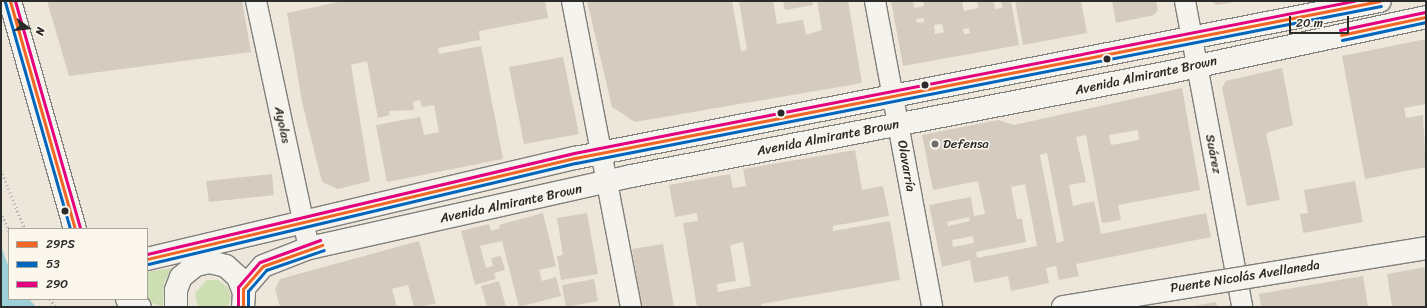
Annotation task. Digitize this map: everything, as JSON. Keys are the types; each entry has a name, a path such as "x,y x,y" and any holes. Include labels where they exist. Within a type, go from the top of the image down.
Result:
{"main road":[{"path":"10,1 75,228"},
{"path":"148,259 175,254 601,153 1192,36 1380,1"},
{"name":"Avenida Almirante Brown","path":"245,300 263,266 309,248 608,182 1197,66 1426,17"},
{"path":"176,307 179,280 204,263 228,241"},
{"name":"Puente Nicolás Avellaneda","path":"1063,307 1426,248"},
{"path":"175,254 233,271 245,300"},
{"path":"129,300 140,307"}],"street":[{"name":"Ayolas","path":"256,1 309,248"},
{"path":"572,1 631,307"},
{"name":"Olavarría","path":"875,1 932,307"},
{"name":"Suárez","path":"1185,1 1242,307"}],"path":[{"path":"1,170 25,228"},
{"path":"1,212 8,229"}],"green space":[{"path":"172,268 164,283 163,307 145,300 148,300 148,272"},
{"path":"207,280 218,280 228,287 231,297 228,307 198,307 195,293"}],"water":[{"path":"1,246 8,265 8,300 30,300 36,307 1,307"}],"building":[{"path":"47,1 242,1 251,52 69,76"},
{"path":"343,1 545,1 548,18 479,31 480,40 438,48 439,54 481,46 503,159 387,182 376,125 420,117 424,135 439,132 434,105 422,107 420,100 413,102 414,110 389,111 390,115 378,118 367,61 351,65 370,181 338,189 322,182 302,102 287,13"},
{"path":"587,1 732,1 741,51 747,50 739,1 773,1 777,24 803,20 806,35 822,30 817,1 848,1 862,83 635,122 612,107"},
{"path":"783,1 812,1 813,5 785,10"},
{"path":"891,1 913,1 914,8 924,6 923,1 962,1 964,11 978,8 977,1 994,1 995,9 1002,8 1001,1 1011,1 1019,45 903,66","holes":["924,18 924,22 917,23 916,19","942,24 944,32 935,34 934,25","969,28 970,33 964,34 963,29"]},
{"path":"1015,1 1081,1 1087,33 1023,45"},
{"path":"1112,1 1156,1 1158,10 1154,15 1116,23"},
{"path":"1210,1 1234,1 1234,2 1217,5"},
{"path":"1426,39 1426,104 1404,108 1406,118 1423,115 1426,167 1365,179 1342,56"},
{"path":"563,57 579,134 524,144 509,67"},
{"path":"1282,68 1293,125 1266,133 1280,200 1247,206 1222,88 1226,81"},
{"path":"1182,88 1200,190 1118,205 1121,220 1102,223 1086,135 1076,137 1086,182 1069,185 1073,206 1094,201 1101,234 1206,213 1211,237 1076,264 1079,276 1059,280 1056,266 1046,268 1049,283 1011,291 1008,276 974,283 970,260 942,267 929,205 971,197 974,216 985,214 978,181 933,190 922,135 998,120 1014,125","holes":["1138,130 1139,140 1111,145 1109,135","1047,153 1064,241 1057,243 1040,155","1025,184 1037,246 977,258 976,252 1026,242 1022,219 1017,219 1011,187","969,217 970,221 948,226 947,222","973,236 974,243 953,247 952,240"]},
{"path":"855,150 862,190 883,186 889,216 833,226 833,231 890,221 900,280 761,304 762,307 697,307 683,223 698,221 697,213 675,217 669,185 730,174 733,188 746,186 743,169","holes":["743,242 751,286 718,292 717,284 736,281 730,245"]},
{"path":"272,174 274,195 209,202 206,181"},
{"path":"1355,181 1363,222 1303,233 1300,214 1308,213 1304,190"},
{"path":"543,213 556,266 539,270 542,281 556,277 561,296 519,307 502,241 480,246 486,268 493,266 491,258 501,256 505,270 494,273 496,279 475,285 461,231 489,224 491,231 500,228 499,225"},
{"path":"587,213 598,274 561,280 557,256 563,255 557,218"},
{"path":"419,241 436,304 414,307 408,285 392,289 397,307 280,307 275,289 280,279"},
{"path":"663,244 674,307 642,307 632,249"},
{"path":"1426,267 1426,307 1392,307 1387,274"},
{"path":"1363,276 1368,307 1261,307 1259,294"},
{"path":"594,279 598,301 566,307 562,285"},
{"path":"499,281 506,307 487,307 481,286"},
{"path":"1216,302 1217,307 1193,307 1193,306"}],"transit line":[{"name":"29PS","path":"10,1 75,228"},
{"name":"29O","path":"15,1 80,228"},
{"name":"29O","path":"148,254 574,153 1354,1"},
{"name":"29PS","path":"148,259 575,158 1380,1"},
{"name":"53","path":"5,2 70,228"},
{"name":"53","path":"148,264 576,163 1381,6"},
{"name":"29O","path":"1340,30 1425,12"},
{"name":"29PS","path":"1341,35 1426,17"},
{"name":"53","path":"1342,40 1426,22"},
{"name":"29O","path":"238,307 238,287 260,262 320,240"},
{"name":"29PS","path":"243,307 243,289 263,266 322,245"},
{"name":"53","path":"248,307 248,291 266,270 324,250"}],"place":[{"name":"Defensa","path":"935,144"}]}
